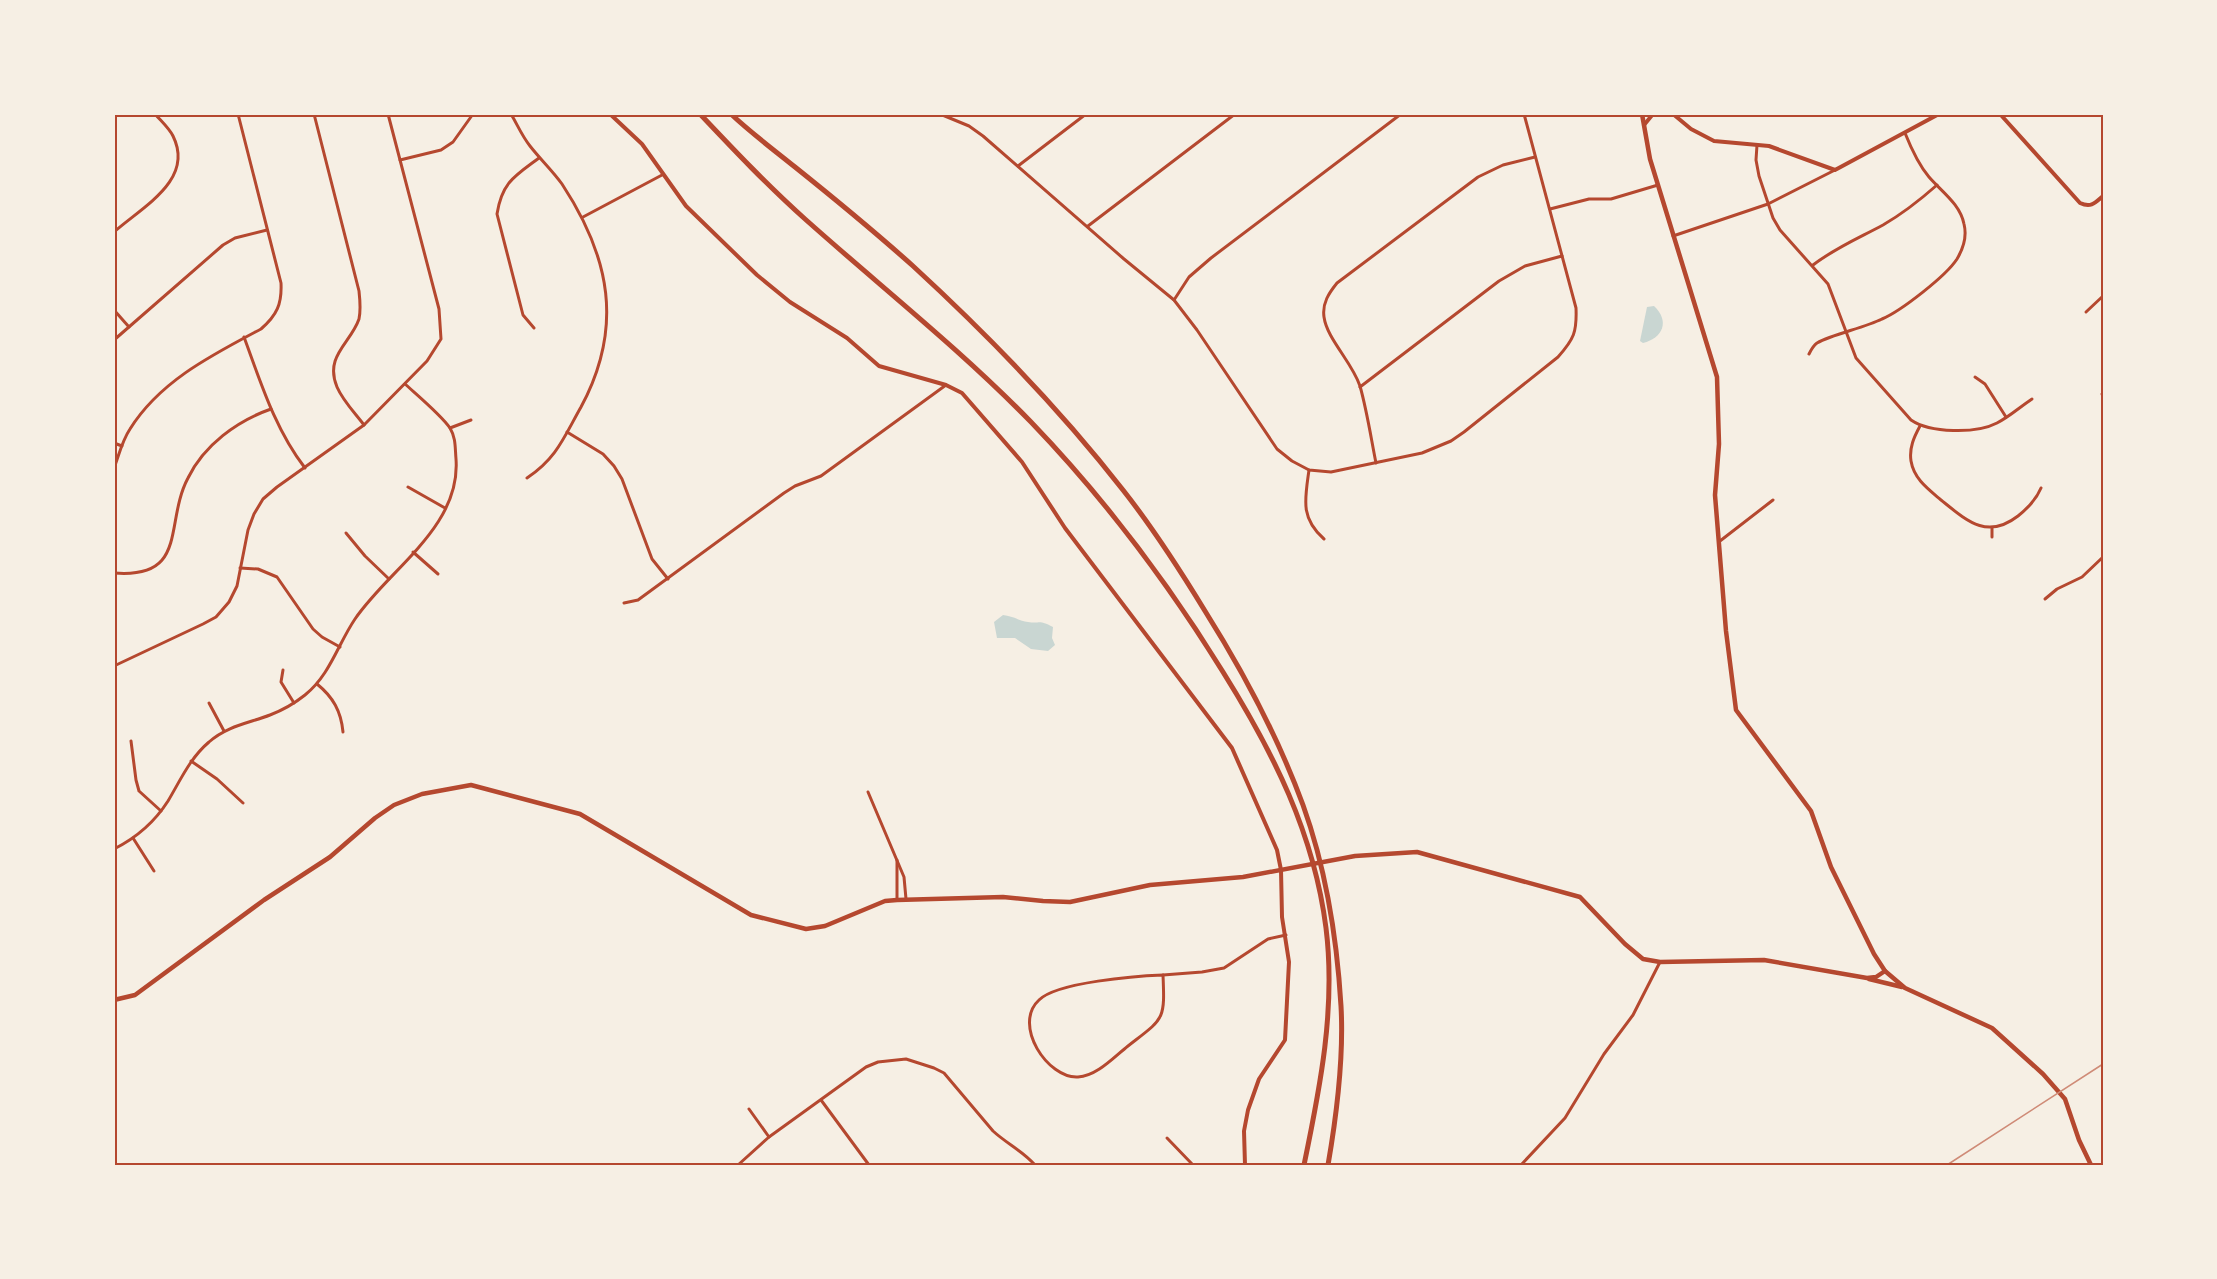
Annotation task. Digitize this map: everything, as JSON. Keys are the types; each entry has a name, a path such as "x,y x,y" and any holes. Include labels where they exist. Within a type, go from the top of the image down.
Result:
{"highway":[{"path":"700,114 789,204 960,354 1031,422 1098,498 1151,566 1200,634 1266,743 1302,826 1326,927 1328,998 1326,1035 1318,1095 1304,1165"},
{"path":"731,114 911,264 986,335 1075,430 1124,491 1171,556 1230,651 1260,704 1282,752 1304,808 1323,877 1331,920 1341,1008 1338,1108 1328,1165"}],"main road":[{"path":"1642,114 1650,159 1717,377 1719,444 1715,495 1726,631 1736,710 1811,812 1831,867 1855,917 1885,971 1905,988"},
{"path":"114,1000 135,995 264,900 330,857 375,818 394,806 422,794 471,785 580,814 751,915 806,929 825,926 885,901 1003,897 1070,902 1150,885 1214,881 1382,853 1417,852 1580,897 1625,944 1643,959 1660,962 1764,960 1867,978 1905,988 1992,1028 2043,1074 2065,1099 2079,1140 2091,1165"},
{"path":"1867,978 1885,971"}],"street":[{"path":"114,232 164,190 178,168 177,146 172,134 155,114"},
{"path":"114,468 129,430 146,407 190,368 244,338 269,321 282,298 281,283 238,114"},
{"path":"314,114 361,304 358,319 336,355 334,369 336,384 342,396 364,425"},
{"path":"114,666 216,617 230,602 237,586 248,530 263,499 364,425 434,352 441,339 441,323 388,114"},
{"path":"400,160 441,150 453,142 474,114"},
{"path":"511,114 528,143 560,181 583,217 602,269 607,311 605,343 587,395 555,454 543,467 527,478"},
{"path":"610,114 642,144 686,206 757,275 789,302 847,338 879,366 946,385 962,393 1022,462 1065,528 1228,742 1278,850 1288,983 1285,1040 1259,1079 1248,1110 1244,1131 1245,1165"},
{"path":"939,114 969,126 1174,300 1197,330 1277,449 1309,470 1331,472 1422,453 1451,441 1558,357 1572,341 1577,327 1576,308 1524,114"},
{"path":"1018,166 1086,114"},
{"path":"1088,226 1235,114"},
{"path":"1174,300 1189,277 1211,258 1401,114"},
{"path":"1644,125 1653,114"},
{"path":"1673,114 1691,129 1714,141 1757,143 1835,170"},
{"path":"1673,236 1768,204 1939,114"},
{"path":"2000,114 2080,203 2086,206 2091,205 2103,196"},
{"path":"1809,354 1816,344 1879,321 1898,311 1956,261 1965,237 1965,225 1956,206 1919,161 1905,133"},
{"path":"1757,143 1756,160 1768,204 1780,230 1813,265 1832,293 1861,366 1903,411 1920,426 1972,429 1991,425 2032,399"},
{"path":"1376,463 1360,387 1351,365 1328,331 1324,318 1327,296 1337,283 1478,177 1503,165 1535,157"},
{"path":"534,328 523,315 497,214 499,198 505,186 539,158"},
{"path":"583,217 663,175"},
{"path":"1550,209 1589,199 1611,199 1658,185"},
{"path":"1813,265 1830,252 1887,223 1937,185"},
{"path":"114,340 223,244 235,238 267,230"},
{"path":"1360,387 1499,281 1525,266 1562,256"},
{"path":"2086,312 2103,296"},
{"path":"114,310 129,327"},
{"path":"244,338 284,437 305,468"},
{"path":"1975,377 1985,384 2006,417"},
{"path":"114,849 133,838 152,822 191,761 205,745 224,730 269,716 294,703 317,684 355,619 435,527 453,490 457,470 455,438 450,428 405,384"},
{"path":"624,603 638,600 784,493 821,476 946,385"},
{"path":"114,573 138,574 161,563 169,551 186,480 196,463 237,424 252,415 271,409"},
{"path":"450,428 471,420"},
{"path":"1920,426 1914,437 1911,464 1921,483 1972,523 1992,528 2013,520 2036,499 2041,488"},
{"path":"567,432 603,454 614,466 622,479 652,559 668,579"},
{"path":"114,443 122,446"},
{"path":"1309,470 1305,490 1308,522 1324,539"},
{"path":"408,487 445,508"},
{"path":"1720,541 1773,500"},
{"path":"1992,528 1992,537"},
{"path":"346,533 365,556 389,579"},
{"path":"413,552 438,574"},
{"path":"2045,599 2057,589 2082,577 2103,557"},
{"path":"240,568 258,569 278,577 314,629 322,637 340,647"},
{"path":"283,670 281,682 294,703"},
{"path":"317,684 335,704 343,732"},
{"path":"209,703 224,730"},
{"path":"131,741 139,791 161,811"},
{"path":"191,761 217,779 243,803"},
{"path":"868,792 904,877 906,899"},
{"path":"133,838 154,871"},
{"path":"897,859 897,900"},
{"path":"1163,975 1164,1006 1160,1019 1094,1072 1077,1077 1061,1074 1034,1043 1030,1034 1028,1017 1032,1007 1050,993 1119,977 1224,968 1268,939 1286,935"},
{"path":"1521,1165 1564,1118 1604,1054 1633,1015 1660,962"},
{"path":"738,1165 769,1137 849,1078 872,1064 894,1059 914,1061 944,1073 993,1131 1002,1140 1022,1151 1035,1165"},
{"path":"821,1100 868,1163 861,1165"},
{"path":"748,1109 769,1137"},
{"path":"1167,1138 1193,1165"}],"shaded area":[{"path":"1654,306 1662,317 1662,328 1650,341 1643,343 1640,341 1647,307"},
{"path":"1003,615 1025,621 1042,622 1053,627 1052,638 1055,645 1048,651 1031,649 1015,638 997,638 994,622"}],"railway":[{"path":"1947,1165 2103,1064"}]}
